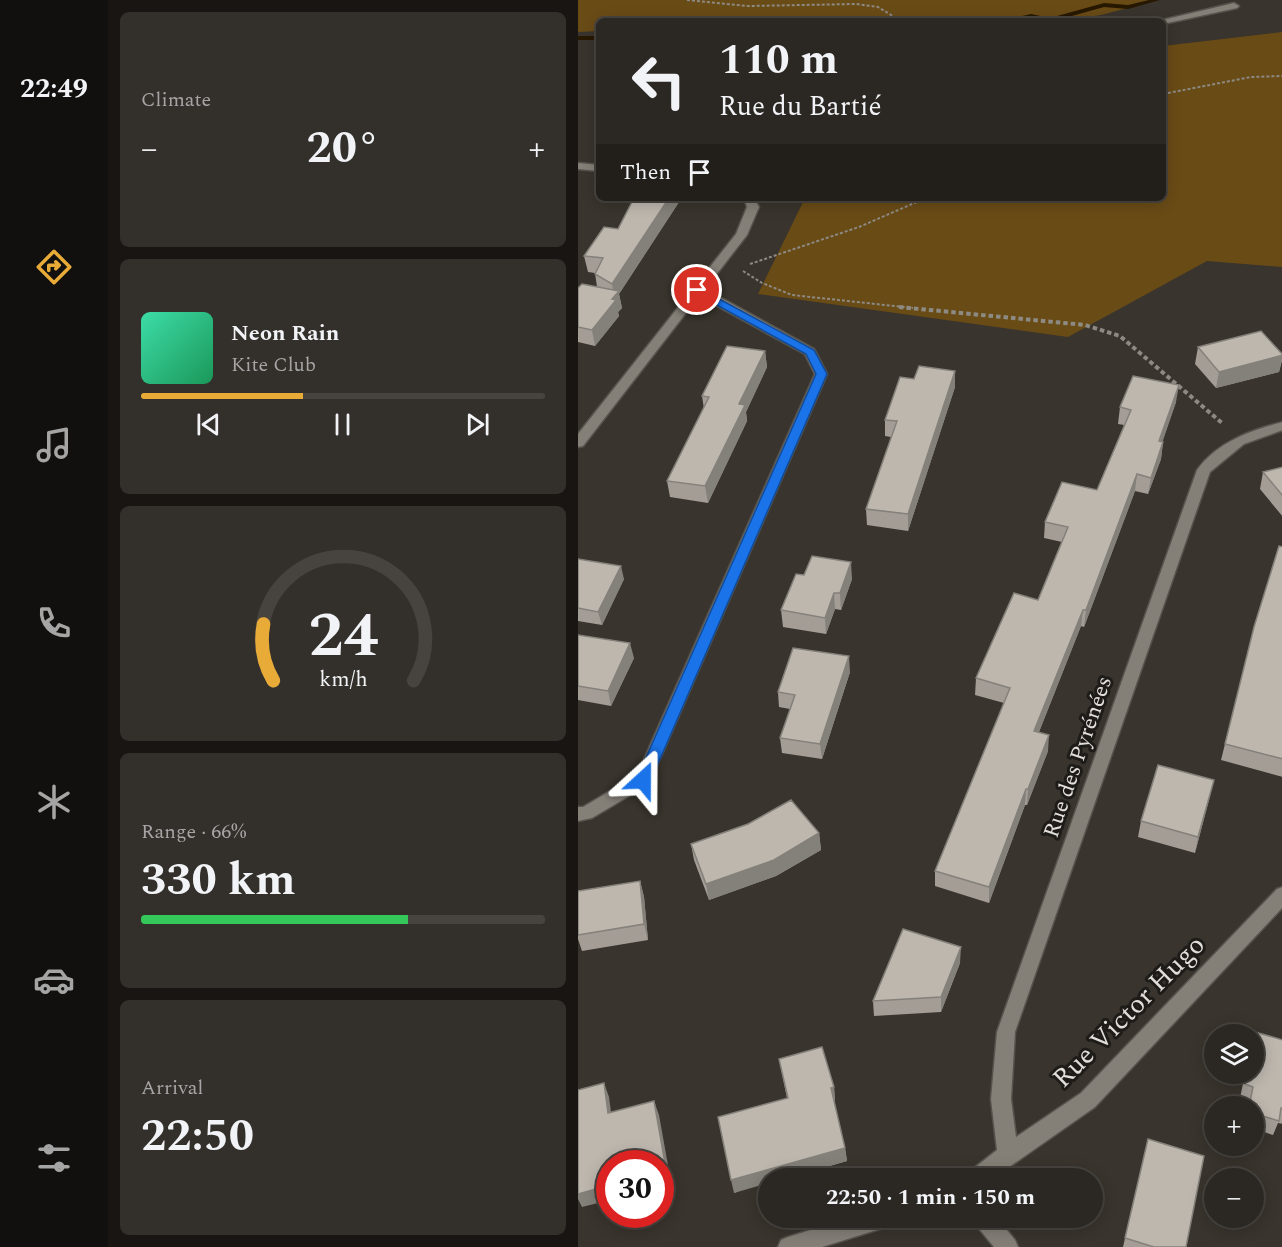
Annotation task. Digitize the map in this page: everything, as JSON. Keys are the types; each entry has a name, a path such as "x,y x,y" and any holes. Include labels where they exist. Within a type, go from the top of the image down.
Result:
{"street":[{"path":"1166,20 1234,6"},
{"path":"578,166 596,168"},
{"path":"578,442 741,235 753,207 750,201"},
{"path":"578,813 586,813 643,780 821,374 810,352 697,290"},
{"name":"Rue des Pyrénées","path":"1008,1154 1001,1099 1006,1032 1204,470 1227,448 1241,439 1250,434 1283,426"},
{"name":"Rue Victor Hugo","path":"990,1168 1088,1100 1283,894"},
{"path":"788,1247 850,1228"},
{"path":"992,1228 1008,1247"}],"path":[{"path":"687,0 748,6 856,4 878,7 896,18"},
{"path":"1166,93 1251,77 1283,76"},
{"path":"919,201 859,227 738,268 762,283 792,295 1085,325 1120,336 1241,439"}],"shaded area":[{"path":"578,0 1158,0 1101,15 1080,18 596,18 596,31 578,32"},
{"path":"1282,32 1282,267 1207,261 1068,337 758,294 804,201 1166,201 1166,46"}],"building":[{"path":"632,201 667,201 612,284 595,274 603,258 584,256 604,227 618,229"},
{"path":"582,284 619,291 612,299 616,300 592,330 578,327 578,288"},
{"path":"1261,331 1283,355 1219,372 1198,347"},
{"path":"727,346 765,351 739,404 745,405 705,486 667,481 709,397 702,396"},
{"path":"919,366 955,371 908,514 866,509 897,421 885,420 900,377 914,379"},
{"path":"1133,376 1179,385 1159,441 1163,442 1151,478 1137,474 1086,610 1083,610 1034,731 1049,735 989,887 935,871 1010,688 976,678 1014,593 1038,600 1068,527 1045,522 1062,482 1097,490 1131,410 1120,407"},
{"path":"1283,467 1283,496 1263,472"},
{"path":"1279,546 1283,547 1283,759 1225,744 1254,627"},
{"path":"812,556 851,562 840,593 834,593 825,618 781,610 796,574 804,575"},
{"path":"578,559 621,566 598,612 578,608"},
{"path":"578,635 630,643 608,691 578,686"},
{"path":"793,648 849,656 820,744 780,738 795,695 778,692"},
{"path":"1158,765 1214,780 1198,837 1141,821"},
{"path":"791,800 819,833 774,860 706,884 691,844 748,824"},
{"path":"640,881 644,924 578,935 578,891"},
{"path":"903,929 961,947 941,997 873,1001"},
{"path":"1264,1035 1283,1040 1283,1108 1281,1108 1279,1121 1264,1116 1264,1096 1251,1096 1253,1087 1245,1084 1264,1084"},
{"path":"822,1047 834,1087 831,1088 845,1148 774,1168 758,1168 758,1172 731,1180 718,1117 788,1098 779,1059"},
{"path":"604,1083 608,1113 654,1101 663,1150 596,1150 596,1189 578,1194 578,1090"},
{"path":"1148,1139 1204,1156 1186,1247 1154,1247 1125,1238"}],"waterway":[{"path":"1057,18 1104,5 1128,7 1157,0"},
{"path":"1020,18 1031,16 1040,18"},
{"path":"578,38 596,38"}],"route":[{"path":"643,780 821,374 810,352 697,290"}]}
